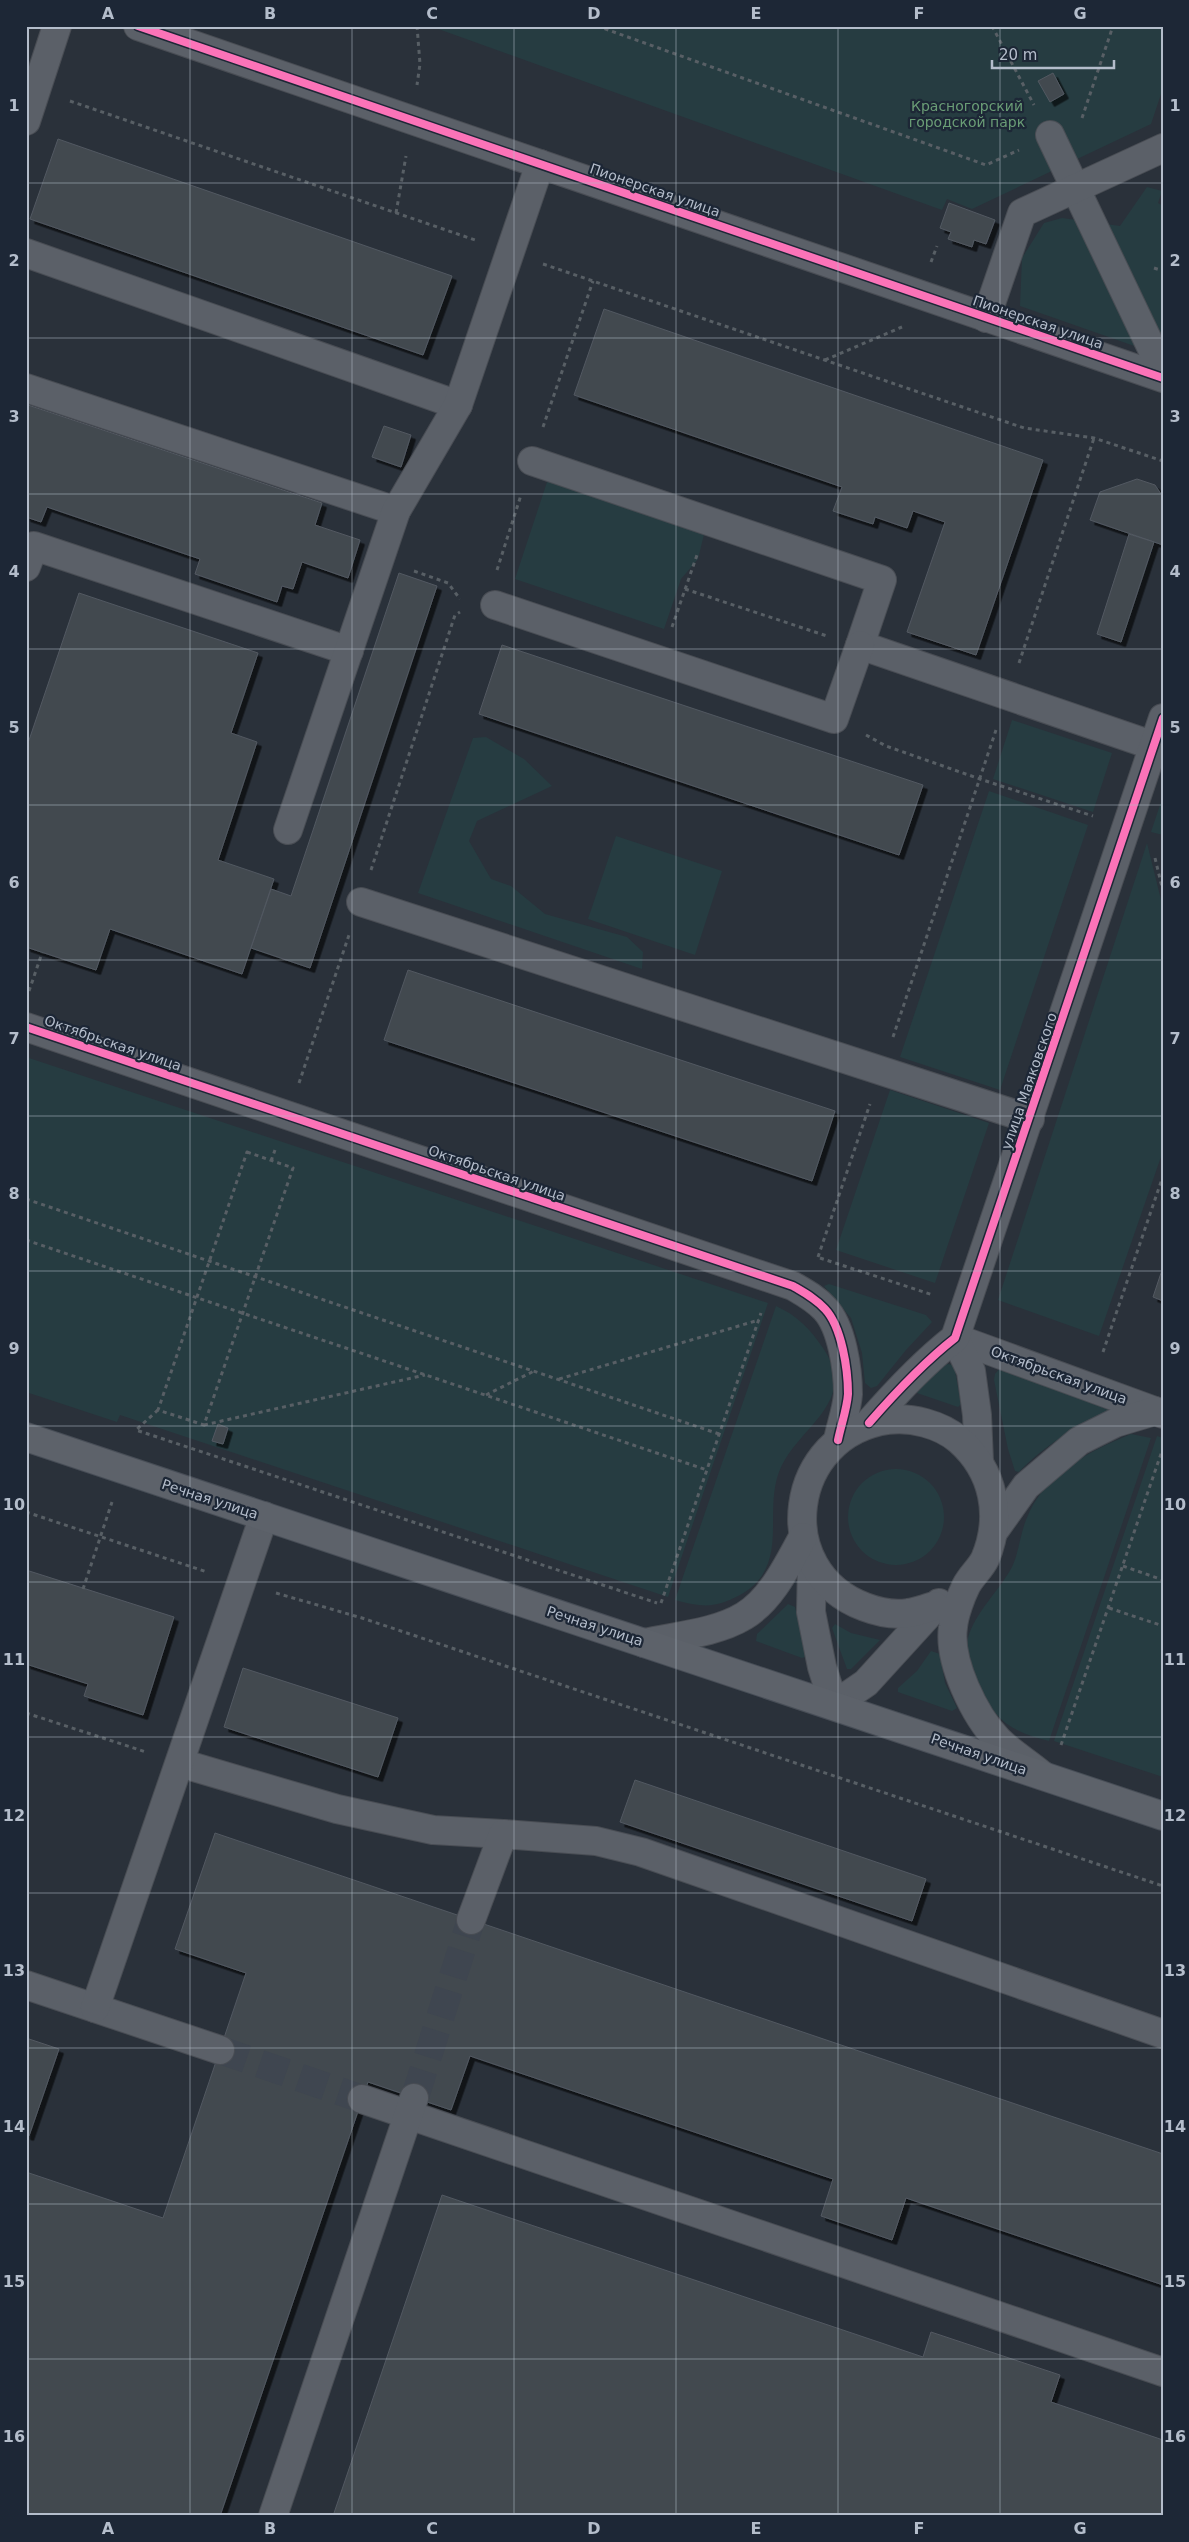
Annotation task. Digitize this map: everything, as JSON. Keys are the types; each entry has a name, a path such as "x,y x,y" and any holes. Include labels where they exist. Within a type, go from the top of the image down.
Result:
{"main road":[{"name":"Речная улица","path":"26,1437 644,1643 834,1704 1163,1816"}],"street":[{"path":"26,121 57,26"},
{"name":"Пионерская улица","path":"138,26 1163,378"},
{"path":"1050,135 1163,372"},
{"path":"986,318 1022,214 1163,148"},
{"path":"288,830 396,511 458,405 540,164"},
{"path":"26,253 458,405"},
{"path":"26,388 396,511"},
{"path":"495,605 834,719 882,580 532,461"},
{"path":"26,568 34,546 349,651"},
{"path":"860,646 1158,747"},
{"name":"улица Маяковского","path":"955,1338 1158,747 1163,718"},
{"path":"361,902 1030,1119"},
{"name":"Октябрьская улица","path":"26,1026 793,1286 811,1296 827,1310 836,1330 846,1362 848,1396 838,1440"},
{"path":"869,1423 899,1388 931,1356 955,1338 971,1371 978,1415 979,1461"},
{"name":"Октябрьская улица","path":"955,1338 1159,1412"},
{"path":"994,1531 1026,1486 1079,1442 1114,1423 1159,1412"},
{"path":"966,1586 935,1606 866,1683 834,1704 822,1667 811,1612 802,1501 814,1467 838,1440 869,1423 900,1418 930,1424 958,1439 979,1461 990,1483 995,1507 994,1531 984,1561 966,1586 952,1628 956,1666 975,1707 998,1739 1042,1775"},
{"path":"95,2008 264,1516"},
{"path":"807,1549 829,1585 852,1602 879,1612 907,1613 935,1606"},
{"path":"644,1643 721,1626 744,1616 767,1596 807,1549"},
{"path":"180,1763 347,1811 433,1830 596,1841 641,1852 1163,2034"},
{"path":"471,1920 503,1834"},
{"path":"26,1985 220,2050"},
{"path":"362,2099 412,2106 1163,2372"},
{"path":"273,2516 412,2106"}],"path":[{"path":"417,26 420,64"},
{"path":"597,26 986,165 1082,119 1113,26"},
{"path":"992,26 1050,135"},
{"path":"37,90 1024,428 1094,438 1163,461"},
{"path":"496,573 593,281"},
{"path":"825,360 910,323"},
{"path":"818,1258 1094,438"},
{"path":"661,661 708,521"},
{"path":"380,560 448,583 462,601"},
{"path":"685,589 860,646"},
{"path":"297,1089 361,902 455,615 466,608"},
{"path":"834,719 886,746 1101,819"},
{"path":"1154,854 1163,891"},
{"path":"29,991 42,952"},
{"path":"204,1425 292,1168 248,1152 158,1410 136,1430 661,1605 763,1307"},
{"path":"1104,1352 1163,1176"},
{"path":"26,1199 719,1434"},
{"path":"26,1240 707,1470"},
{"path":"558,1379 759,1320"},
{"path":"486,1395 534,1371"},
{"path":"158,1410 204,1425 426,1375"},
{"path":"1060,1747 1163,1447"},
{"path":"83,1589 113,1500"},
{"path":"26,1512 242,1584 362,1618 1163,1886"},
{"path":"1123,1566 1163,1580"},
{"path":"1109,1608 1163,1626"},
{"path":"26,1713 180,1763"}],"green space":[{"name":"Красногорский городской парк","path":"430,26 1163,26 1163,88 1151,124 972,209 947,199 942,210"},
{"path":"1147,187 1162,191 1158,203 1163,206 1163,356 1020,306 1022,258 1044,223 1062,218 1120,226"},
{"path":"579,468 709,514 698,559 681,579 664,629 515,579 547,482"},
{"path":"1012,720 1112,753 1093,812 993,779"},
{"path":"486,737 524,759 552,786 477,821 469,841 491,879 511,886 545,914 627,937 643,952 642,969 418,893 473,738"},
{"path":"989,791 1088,825 1000,1090 900,1057"},
{"path":"1163,796 1163,835 1151,832"},
{"path":"616,836 722,871 695,955 588,919"},
{"path":"1147,843 1163,908 1163,1151 1099,1336 998,1300"},
{"path":"26,1057 768,1303 668,1597 120,1415 117,1422 26,1392"},
{"path":"890,1090 989,1123 935,1283 836,1250"},
{"path":"829,1284 926,1315 932,1322 877,1386 871,1388 865,1383 862,1353 851,1318 824,1286"},
{"path":"776,1306 791,1314 803,1324 823,1348 833,1367 834,1384 830,1400 787,1456 779,1472 773,1505 771,1555 765,1570 756,1583 731,1600 715,1605 693,1604 675,1600"},
{"path":"941,1363 954,1365 961,1404 958,1407 917,1393 917,1389"},
{"path":"1000,1368 1110,1409 1108,1414 1083,1425 1049,1445 1019,1472 1015,1471 1008,1449 994,1380 995,1374"},
{"path":"1131,1434 1151,1438 1049,1741 1017,1730 999,1717 984,1697 972,1672 967,1648 968,1638 976,1619 1012,1567 1026,1520 1044,1489 1069,1466 1099,1448"},
{"path":"1157,1436 1163,1438 1163,1777 1054,1741"},
{"path":"896,1469 915,1472 930,1483 941,1498 944,1517 941,1536 930,1551 915,1562 896,1565 877,1562 862,1551 851,1536 848,1517 851,1498 862,1483 877,1472"},
{"path":"788,1604 795,1607 807,1656 802,1658 756,1641 757,1634"},
{"path":"835,1624 851,1633 880,1640 851,1669 847,1669 832,1628"},
{"path":"931,1651 940,1654 945,1683 957,1708 952,1711 898,1692 898,1688 917,1671"}],"building":[{"path":"1053,73 1064,94 1050,102 1038,81"},
{"path":"58,139 452,276 423,355 30,219"},
{"path":"949,203 995,220 986,244 974,240 972,247 948,239 951,232 940,228"},
{"path":"604,309 1043,460 976,655 907,632 945,522 913,511 907,528 875,517 873,524 833,511 842,487 574,395"},
{"path":"28,405 322,503 315,525 360,540 348,578 302,562 293,589 282,586 277,602 195,574 200,559 47,507 41,522 26,517 26,411"},
{"path":"384,426 411,435 401,467 372,457"},
{"path":"1137,479 1155,485 1163,497 1163,545 1090,520 1100,492"},
{"path":"1129,534 1154,542 1121,642 1097,634"},
{"path":"399,573 437,586 310,968 251,948 271,889 291,896"},
{"path":"79,593 258,653 231,733 257,742 218,860 274,879 242,974 110,929 96,970 26,947 26,749"},
{"path":"502,645 923,785 899,855 479,714"},
{"path":"408,970 835,1111 812,1181 384,1040"},
{"path":"1163,1267 1163,1301 1153,1297"},
{"path":"218,1424 228,1428 223,1444 212,1441"},
{"path":"26,1570 174,1617 143,1715 84,1696 88,1684 26,1664"},
{"path":"243,1668 398,1718 378,1777 224,1727"},
{"path":"635,1780 926,1879 912,1921 620,1822"},
{"path":"215,1833 1163,2154 1163,2285 906,2198 892,2240 821,2216 833,2179 470,2056 451,2110 368,2082 220,2516 26,2516 26,2172 163,2218 246,1973 175,1949"},
{"path":"26,2038 59,2049 29,2136 26,2135"},
{"path":"442,2195 923,2357 931,2332 1060,2375 1051,2402 1163,2440 1163,2516 333,2516"}],"tunnel":[{"path":"415,2097 471,1920"},
{"path":"220,2050 362,2099"}],"cycle path":[{"path":"138,26 1163,378"},
{"path":"869,1423 910,1378 955,1338 1163,718"},
{"path":"26,1027 793,1286 814,1299 825,1309 836,1326 840,1337 847,1373 848,1394 838,1440"}]}
